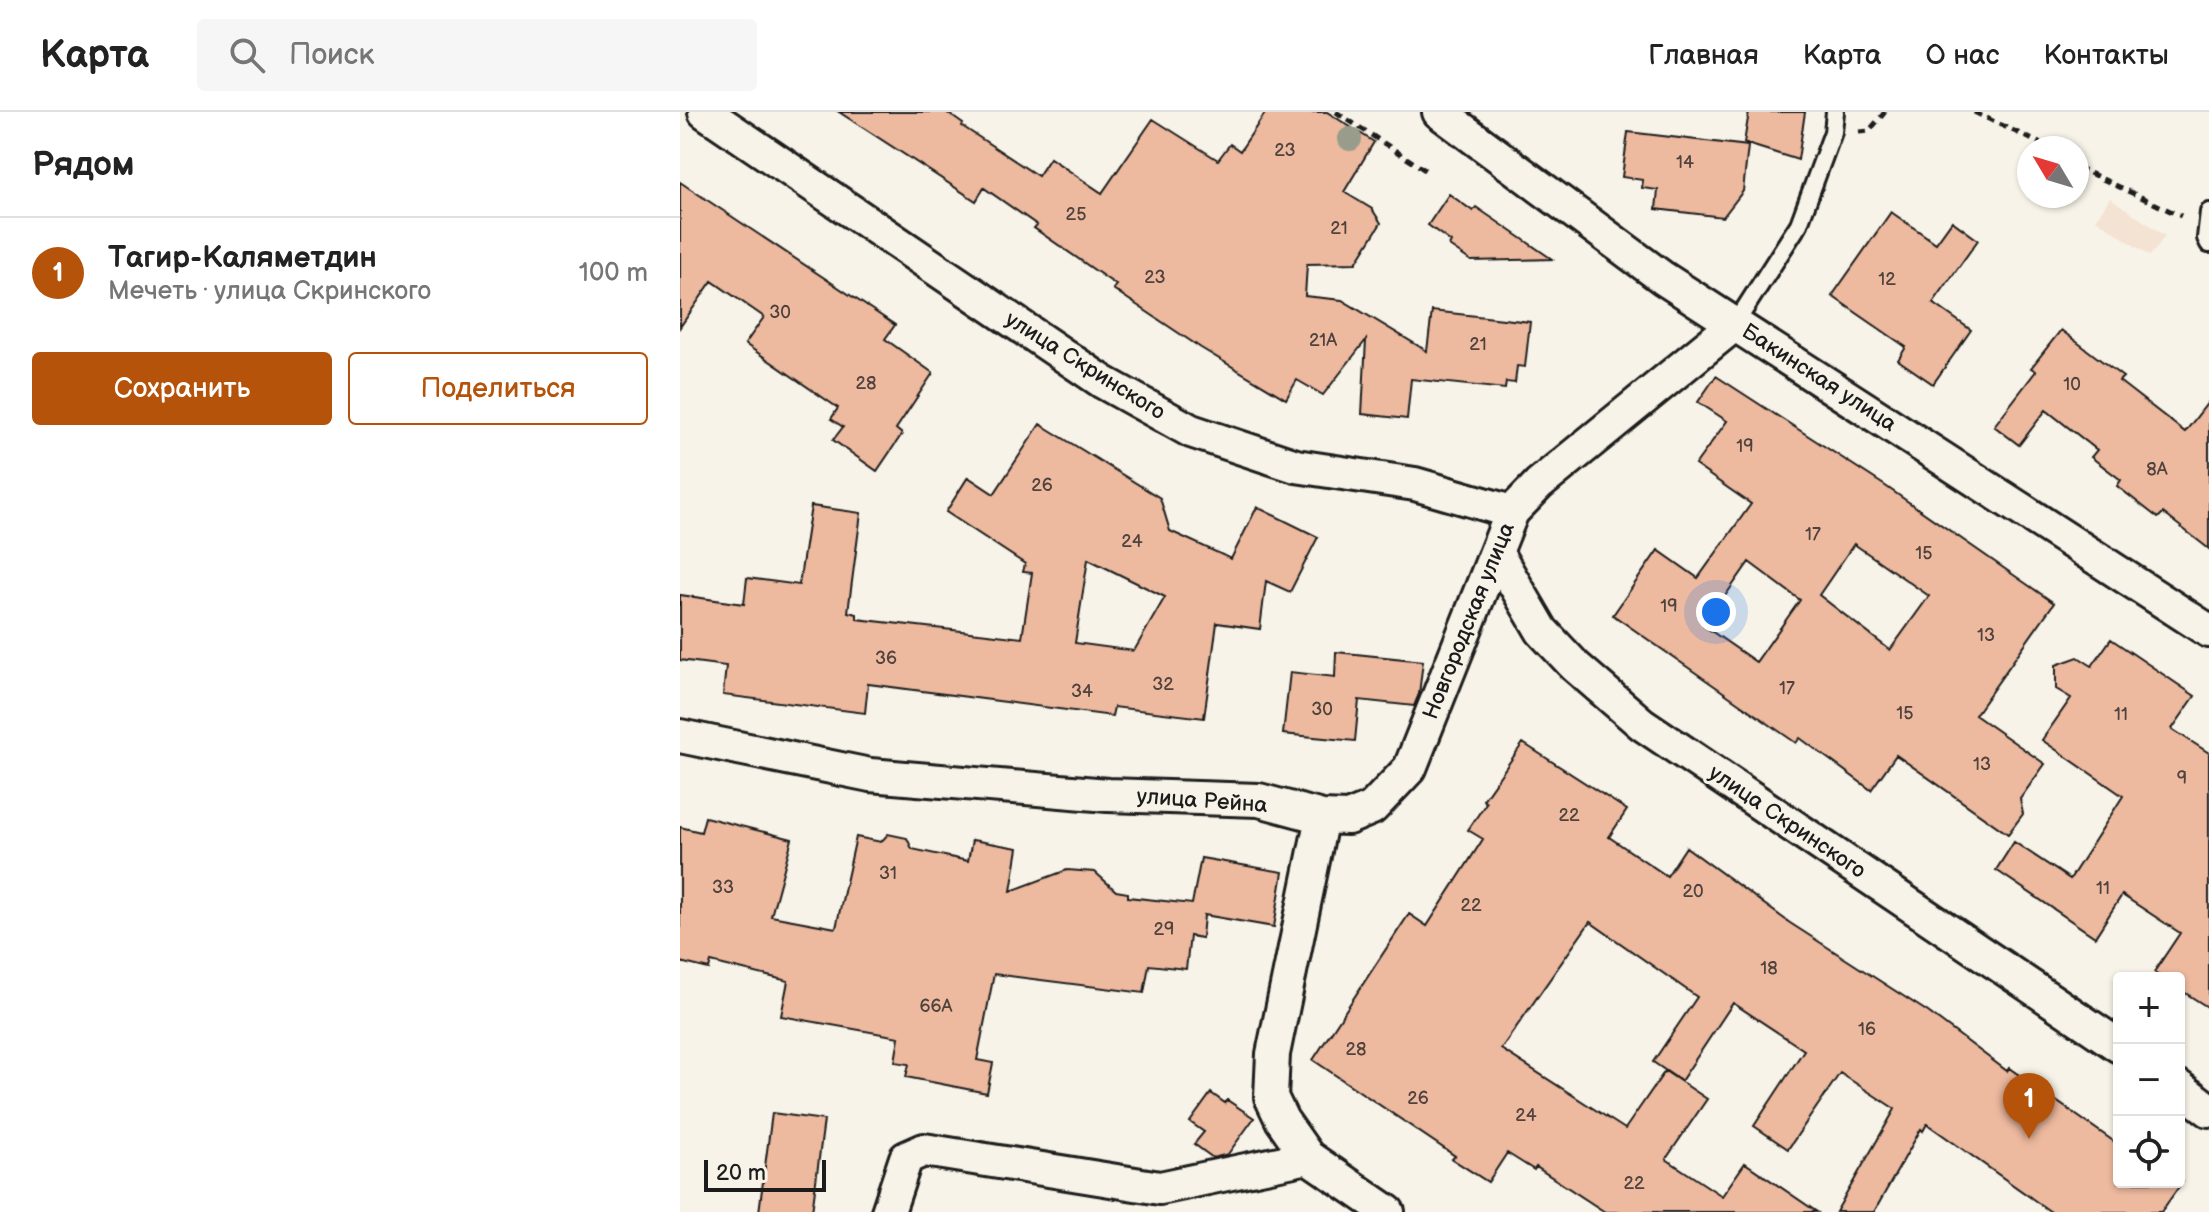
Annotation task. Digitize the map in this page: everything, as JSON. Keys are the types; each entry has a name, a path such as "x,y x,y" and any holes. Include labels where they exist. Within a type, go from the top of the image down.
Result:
{"street":[{"name":"улица Скринского","path":"705,112 1103,382 1191,431 1296,466 1415,484 1512,512"},
{"name":"Бакинская улица","path":"1439,112 1663,278 2209,631"},
{"name":"Новгородская улица","path":"1322,817 1348,818 1372,808 1410,768 1512,512 1539,484 1735,324"},
{"name":"улица Скринского","path":"1497,554 1542,631 1575,666 1642,724 2116,1044"},
{"name":"улица Рейна","path":"680,736 870,775 1108,795 1259,800 1322,817"},
{"path":"1322,817 1273,1054 1271,1097 1282,1120 1308,1157 1388,1212"},
{"path":"2185,1092 2209,1110"},
{"path":"888,1212 906,1158 924,1150 1160,1188 1308,1157"}],"lane":[{"path":"1735,324 1799,224 1833,132 1835,112"}],"path":[{"path":"1336,112 1425,170"},
{"path":"1974,112 2025,136"},
{"path":"2089,173 2208,228"}],"shaded area":[{"path":"2110,198 2165,236 2150,256 2096,219"}],"building":[{"path":"839,112 946,112 1038,176 1050,158 1102,193 1153,119 1218,160 1230,144 1240,151 1266,112 1327,112 1374,142 1344,192 1372,209 1381,223 1356,263 1307,264 1305,296 1342,300 1427,351 1432,311 1530,322 1525,367 1517,366 1515,383 1506,382 1505,389 1411,379 1407,419 1362,414 1366,340 1323,395 1297,380 1286,399 1201,348 1113,289 1116,285 1034,228 1037,225 984,188 976,201"},
{"path":"1749,112 1805,112 1798,160 1744,143"},
{"path":"1628,132 1748,146 1743,191 1723,217 1656,209 1658,190 1642,188 1643,180 1622,177"},
{"path":"680,182 895,325 885,339 933,373 896,429 902,434 877,471 833,440 843,427 831,419 838,408 745,344 764,317 712,281 680,327"},
{"path":"1449,194 1473,211 1476,207 1552,259 1471,261 1449,246 1451,242 1428,225"},
{"path":"1891,212 1936,243 1952,221 1978,240 1933,303 1971,330 1933,384 1898,360 1906,347 1832,296"},
{"path":"2061,330 2123,377 2119,381 2185,432 2209,401 2209,549 2163,513 2158,518 2117,486 2121,480 2091,457 2097,450 2046,410 2019,445 1994,426 2036,371 2031,368"},
{"path":"1716,376 1884,485 2054,603 1975,715 2045,764 2020,799 2023,814 2008,834 1896,755 1871,790 1800,738 1796,743 1613,615 1658,550 1698,578 1751,504 1695,465 1727,421 1698,402","holes":["1854,544 1929,596 1890,650 1819,595","1749,562 1800,600 1756,662 1704,626"]},
{"path":"1040,424 1160,498 1170,531 1231,559 1257,507 1318,537 1290,592 1266,581 1260,629 1217,623 1204,718 1114,707 1112,716 868,684 865,713 723,695 726,666 680,660 680,595 744,604 747,578 799,585 811,506 861,513 848,612 857,614 857,619 1022,638 1032,573 1023,572 1025,564 946,512 968,477 994,494","holes":["1088,559 1165,597 1134,651 1075,643"]},
{"path":"2111,639 2195,696 2172,729 2209,753 2209,1008 2185,993 2185,972 2154,972 2180,933 2122,895 2095,937 1996,870 2014,842 2070,879 2123,796 2042,740 2071,698 2056,689 2056,665 2078,657 2092,666"},
{"path":"1336,652 1423,661 1419,694 1414,706 1359,700 1355,741 1283,734 1290,672 1335,677"},
{"path":"1523,743 1627,810 1609,837 1667,876 1686,847 1790,923 1928,1012 2007,1071 2009,1068 2113,1141 2113,1188 2178,1188 2161,1212 2051,1212 1927,1124 1923,1131 1921,1129 1874,1212 1836,1212 1895,1109 1840,1073 1788,1149 1754,1126 1804,1050 1733,1003 1681,1081 1653,1062 1697,997 1590,922 1501,1049 1625,1129 1665,1071 1707,1099 1666,1159 1722,1196 1745,1163 1817,1212 1605,1212 1536,1167 1534,1170 1507,1153 1488,1182 1452,1159 1455,1156 1313,1060 1409,914 1427,926 1483,839 1468,830 1486,803 1483,800"},
{"path":"705,817 792,839 771,916 836,928 856,837 881,842 888,834 907,838 912,849 968,861 972,840 1018,848 1011,891 1067,870 1095,872 1116,891 1128,893 1128,897 1192,904 1201,858 1283,872 1274,927 1204,915 1202,938 1190,936 1186,969 1149,965 1144,993 994,974 977,1060 993,1063 987,1093 906,1077 909,1064 895,1062 899,1037 781,1016 788,981 711,962 709,969 680,962 680,827 701,832"},
{"path":"1211,1093 1254,1118 1228,1154 1213,1158 1194,1144 1204,1132 1190,1122"},
{"path":"772,1113 824,1120 812,1212 759,1212"}],"place":[{"name":"Тагир-Каляметдин","path":"2029,1139"}]}
